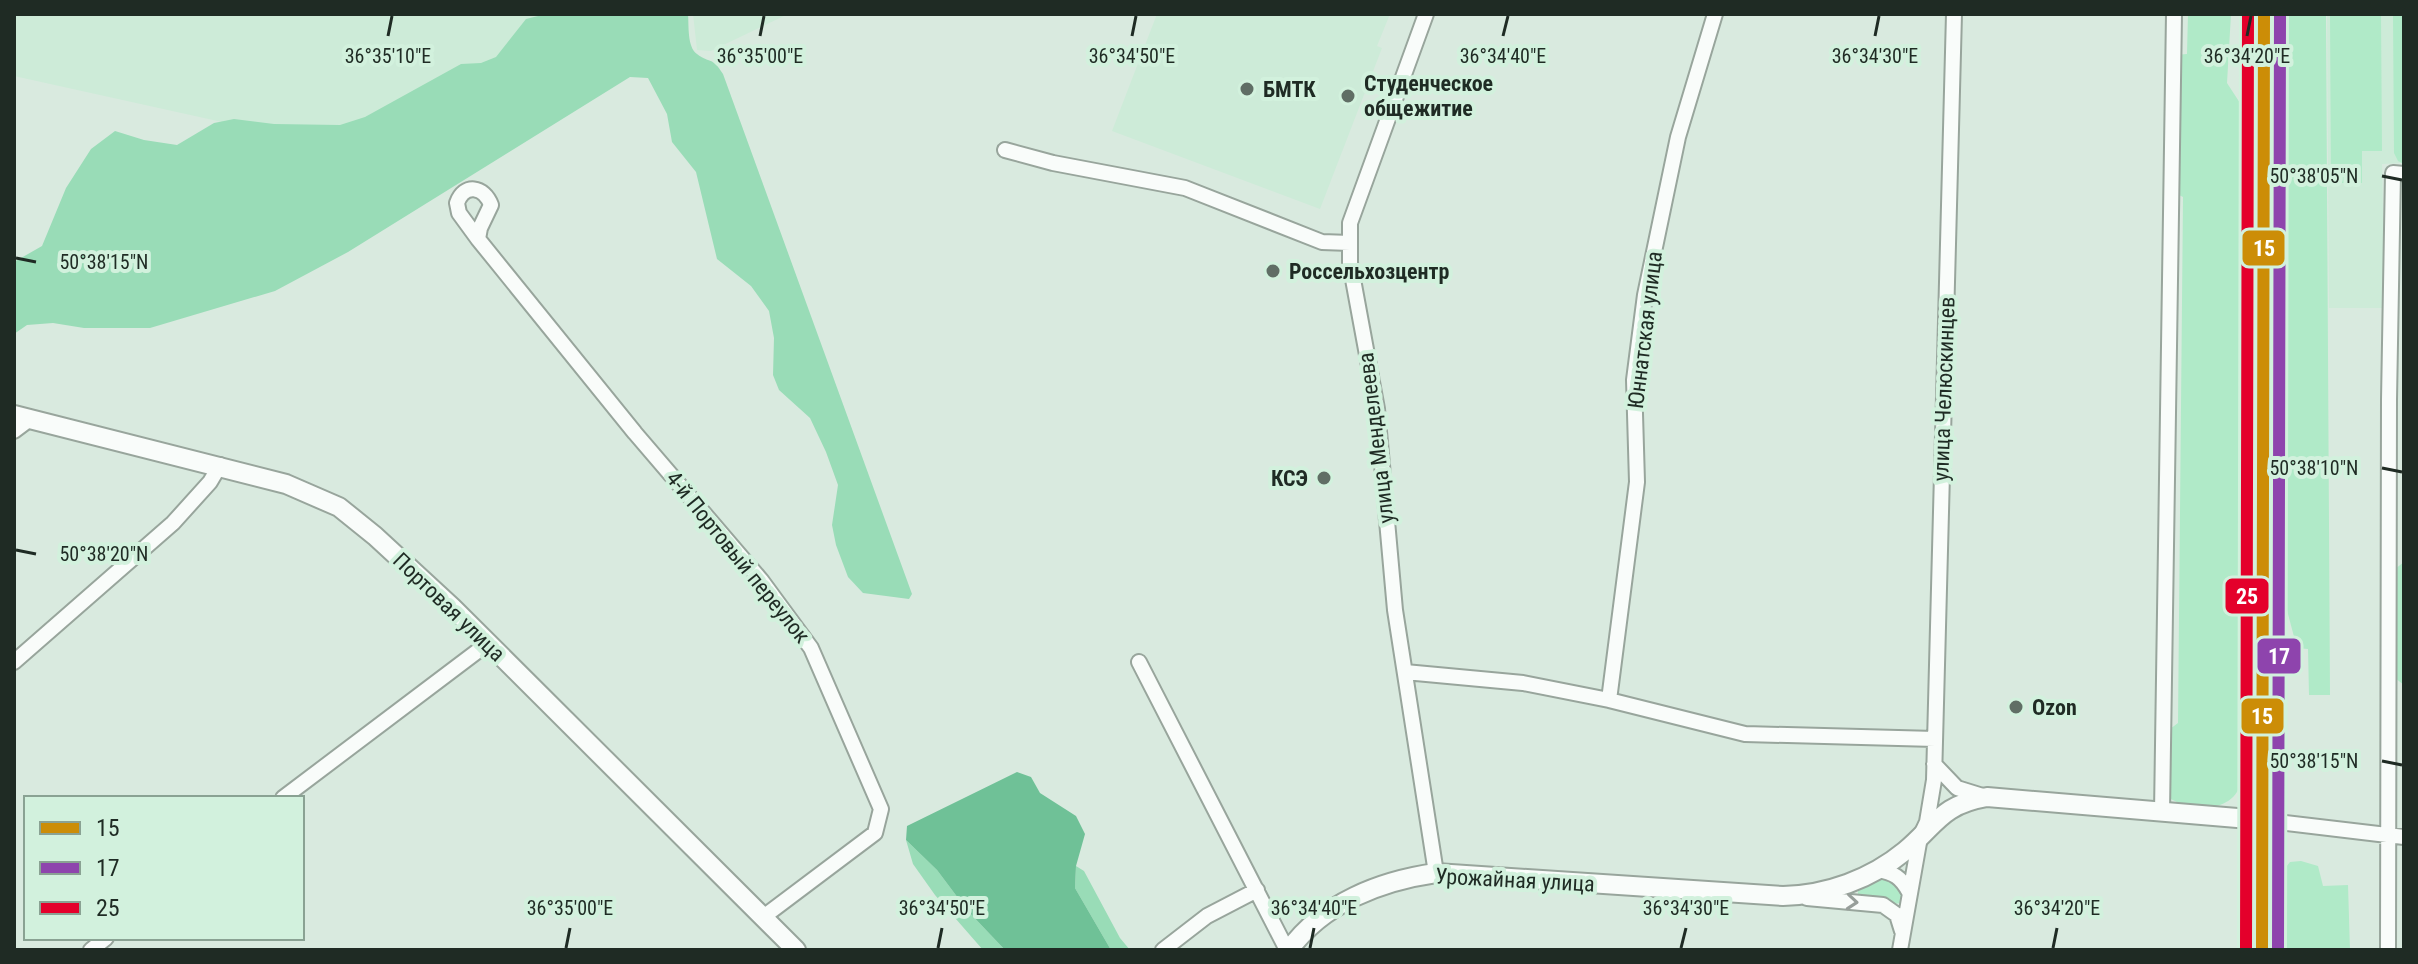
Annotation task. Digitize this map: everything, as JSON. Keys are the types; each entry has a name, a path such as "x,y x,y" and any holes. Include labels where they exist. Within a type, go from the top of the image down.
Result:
{"main road":[{"path":"2262,950 2266,260 2264,14"}],"street":[{"name":"улица Менделеева","path":"1426,14 1350,223 1350,243 1356,298 1377,409 1393,595 1436,873"},
{"name":"Юннатская улица","path":"1609,700 1636,493 1634,380 1645,295 1678,137 1715,14"},
{"name":"улица Челюскинцев","path":"1902,932 1934,780 1954,14"},
{"path":"2162,812 2174,14"},
{"path":"1005,150 1068,166 1185,188 1322,242 1350,243"},
{"path":"2388,950 2389,400 2399,174"},
{"name":"4-й Портовый переулок","path":"478,239 635,433 761,580 811,648 881,809 875,833 762,918"},
{"path":"14,431 22,417"},
{"name":"Портовая улица","path":"22,417 220,465 286,484 339,507 411,568 796,950"},
{"path":"14,662 173,523 210,482 220,465"},
{"path":"286,796 487,644"},
{"name":"Урожайная улица","path":"1139,662 1288,950 1316,921 1354,897 1395,880 1436,873 1787,896 1839,887 1878,870 1920,837 1944,812 1956,805 1987,797 2261,820"},
{"path":"1405,672 1523,683 1609,700 1745,734 1935,739"},
{"path":"1934,764 1957,788 1987,797"},
{"path":"1934,780 1942,799 1956,805"},
{"path":"2261,820 2404,837"},
{"path":"1878,870 1894,873 1903,880 1909,892"},
{"path":"1163,950 1207,916 1257,890"},
{"path":"1787,896 1883,905 1897,915 1902,932 1900,950"}],"shaded area":[{"path":"14,14 539,14 494,71 356,135 267,132 14,76"},
{"path":"546,14 688,14 689,36 694,51 713,62 723,74 912,594 909,599 863,593 848,577 832,525 838,485 826,452 810,418 779,390 773,375 774,338 769,311 751,286 717,259 696,172 672,142 667,114 648,78 630,77 348,252 275,291 150,328 84,328 53,323 27,325 14,334 14,262 42,246 66,188 91,149 115,131 177,145 214,123 234,119 274,124 340,125 365,117 461,64 481,63 496,57 526,19"},
{"path":"693,14 788,14 711,51 697,50"},
{"name":"БМТК","path":"1157,14 1390,14 1377,46 1382,48 1320,209 1112,131"},
{"path":"2188,14 2231,14 2227,83 2240,103 2242,778 2232,798 2213,807 2190,806 2169,798 2166,732 2178,723 2183,197 2173,192 2176,55 2187,54"},
{"path":"2283,14 2326,14 2330,695 2309,695 2308,649 2297,648 2284,599"},
{"path":"2327,14 2404,14 2404,163 2382,164 2385,308 2329,308"},
{"path":"2330,14 2381,14 2382,151 2362,151 2362,183 2331,183"},
{"path":"2393,14 2404,14 2404,164 2398,161 2394,153"},
{"path":"2404,562 2404,685 2395,678 2395,569"},
{"path":"1017,772 1031,777 1040,793 1076,816 1085,834 1076,866 1075,888 1111,950 1005,950 967,910 937,870 906,840 907,826"},
{"path":"906,840 937,870 967,910 1005,950 983,950 935,895 913,864"},
{"path":"2301,861 2318,866 2323,886 2348,885 2350,950 2282,950 2282,872 2290,862"},
{"path":"1076,866 1084,871 1120,938 1130,950 1111,950 1075,888"},
{"path":"1884,876 1895,881 1903,896 1900,903 1890,905 1858,896 1858,889"}],"transit line":[{"name":"25","path":"2246,950 2248,14"},
{"name":"15","path":"2262,950 2264,14"},
{"name":"17","path":"2278,950 2280,14"}],"place":[{"name":"БМТК","path":"1247,89"},
{"name":"Студенческое общежитие","path":"1348,96"},
{"name":"Россельхозцентр","path":"1273,271"},
{"name":"КСЭ","path":"1324,478"},
{"name":"Ozon","path":"2016,707"}]}
